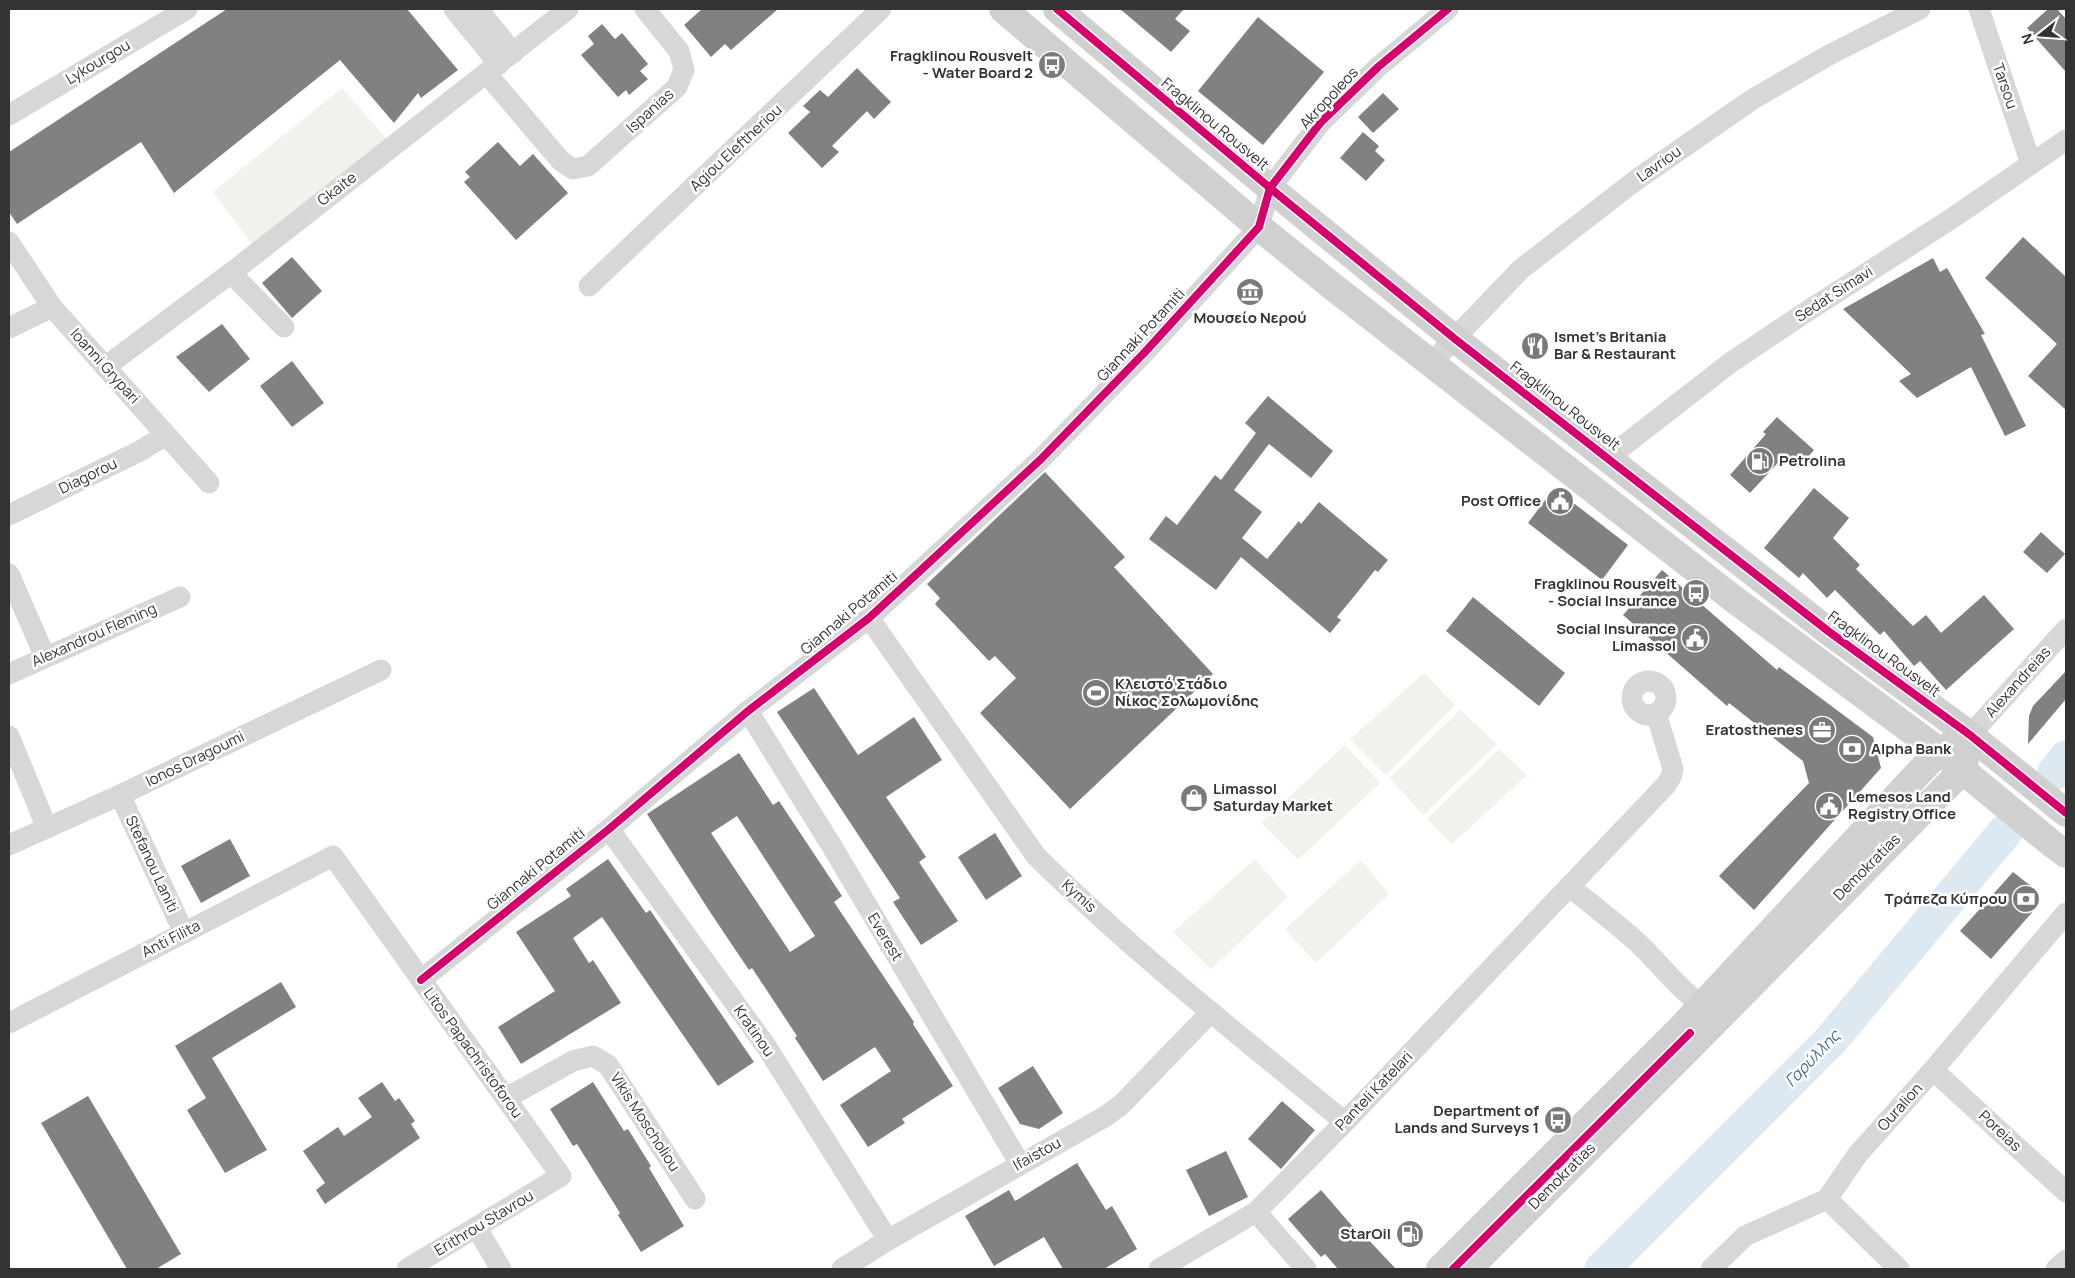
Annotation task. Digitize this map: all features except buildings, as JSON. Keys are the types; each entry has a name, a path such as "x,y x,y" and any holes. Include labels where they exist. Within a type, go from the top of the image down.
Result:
{"main road":[{"path":"1003,9 1259,227 1430,364 1735,600 1939,751 2066,854"},
{"name":"Fragklinou Rousvelt","path":"1057,9 1270,188 1455,338 1828,631 1970,735 2066,812"},
{"path":"1963,770 1970,735"},
{"name":"Demokratias","path":"1468,1269 1714,1008 1939,751 1970,735"},
{"name":"Demokratias","path":"1440,1269 1963,770"}],"street":[{"name":"Lykourgou","path":"9,115 187,9"},
{"path":"454,9 500,64"},
{"path":"478,9 500,64"},
{"name":"Gkaite","path":"105,367 231,273 388,148 500,64 568,9"},
{"name":"Ispanias","path":"500,64 561,161 573,169 588,166 677,87 684,70 680,51 645,9"},
{"name":"Agiou Eleftheriou","path":"589,286 882,9"},
{"name":"Akropoleos","path":"1259,227 1270,188 1321,122 1378,66 1448,9"},
{"name":"Lavriou","path":"1430,364 1521,269 1636,180 1753,99 1829,55 1920,9"},
{"name":"Tarsou","path":"1979,9 2031,164"},
{"name":"Sedat Simavi","path":"1609,458 1730,363 1954,217 2066,140"},
{"name":"Giannaki Potamiti","path":"421,980 609,829 748,711 869,618 1040,460 1145,352 1259,227"},
{"name":"Ioanni Grypari","path":"9,242 52,306 209,483"},
{"path":"231,273 284,327"},
{"path":"9,328 52,306"},
{"name":"Diagorou","path":"9,515 140,452 166,435"},
{"path":"9,574 45,657"},
{"name":"Alexandrou Fleming","path":"9,674 180,597"},
{"name":"Kymis","path":"869,618 1036,856 1066,886 1211,1012 1345,1122"},
{"name":"Alexandreias","path":"1970,735 2066,629"},
{"name":"Ionos Dragoumi","path":"9,845 120,795 381,670"},
{"name":"Everest","path":"748,711 838,857 1020,1164"},
{"name":"Panteli Katelari","path":"1159,1269 1256,1212 1345,1122 1666,785 1673,769 1656,713"},
{"path":"9,736 47,828"},
{"name":"Stefanou Laniti","path":"120,795 184,933"},
{"name":"Kratinou","path":"609,829 766,1046 888,1240"},
{"name":"Anti Filita","path":"9,1023 333,856"},
{"name":"Litos Papachristoforou","path":"333,856 562,1176"},
{"path":"1570,886 1714,1008"},
{"name":"Ouralion","path":"1827,1199 1858,1154 1934,1070 2066,913"},
{"name":"Ifaistou","path":"842,1269 888,1240 1106,1116 1122,1104 1211,1012"},
{"name":"Vikis Moscholiou","path":"506,1098 572,1060 593,1056 608,1065 695,1200"},
{"name":"Poreias","path":"1934,1070 2066,1192"},
{"name":"Erithrou Stavrou","path":"407,1269 562,1176"},
{"path":"1711,1269 1744,1236 1827,1199 1899,1269"},
{"path":"1256,1212 1306,1269"},
{"path":"476,1227 501,1269"},
{"path":"2056,1269 2066,1260"}],"shaded area":[{"path":"342,88 387,139 253,245 213,192"},
{"path":"1424,673 1455,705 1386,775 1350,739"},
{"path":"1460,710 1497,744 1423,815 1390,778"},
{"path":"1345,745 1380,783 1298,860 1261,823"},
{"path":"1499,749 1527,775 1452,844 1427,819"},
{"path":"1255,859 1288,897 1211,969 1173,932"},
{"path":"1361,860 1389,894 1316,963 1285,929"}],"waterway":[{"name":"Γαρύλλης","path":"2055,772 2066,758"},
{"name":"Γαρύλλης","path":"1602,1269 1830,1041 2005,832"}],"cycle path":[{"path":"1057,9 1270,188 1455,339 1828,631 1970,735 2066,813"},
{"path":"421,980 609,829 748,711 869,618 1040,460 1145,352 1259,227 1270,188 1321,122 1378,67 1448,9"},
{"path":"1453,1269 1690,1033"}],"place":[{"name":"Fragklinou Rousvelt - Water Board 2","path":"1052,65"},
{"name":"Μουσείο Νερού","path":"1250,292"},
{"name":"Ismet's Britania Bar & Restaurant","path":"1535,346"},
{"name":"Petrolina","path":"1760,461"},
{"name":"Post Office","path":"1560,501"},
{"name":"Fragklinou Rousvelt - Social Insurance","path":"1696,593"},
{"name":"Social Insurance Limassol","path":"1695,638"},
{"name":"Κλειστό Στάδιο Νίκος Σολωμονίδης","path":"1096,693"},
{"name":"Eratosthenes","path":"1822,730"},
{"name":"Alpha Bank","path":"1852,749"},
{"name":"Limassol Saturday Market","path":"1194,798"},
{"name":"Lemesos Land Registry Office","path":"1829,806"},
{"name":"Τράπεζα Κύπρου","path":"2026,899"},
{"name":"Department of Lands and Surveys 1","path":"1558,1120"},
{"name":"StarOil","path":"1410,1234"}]}
